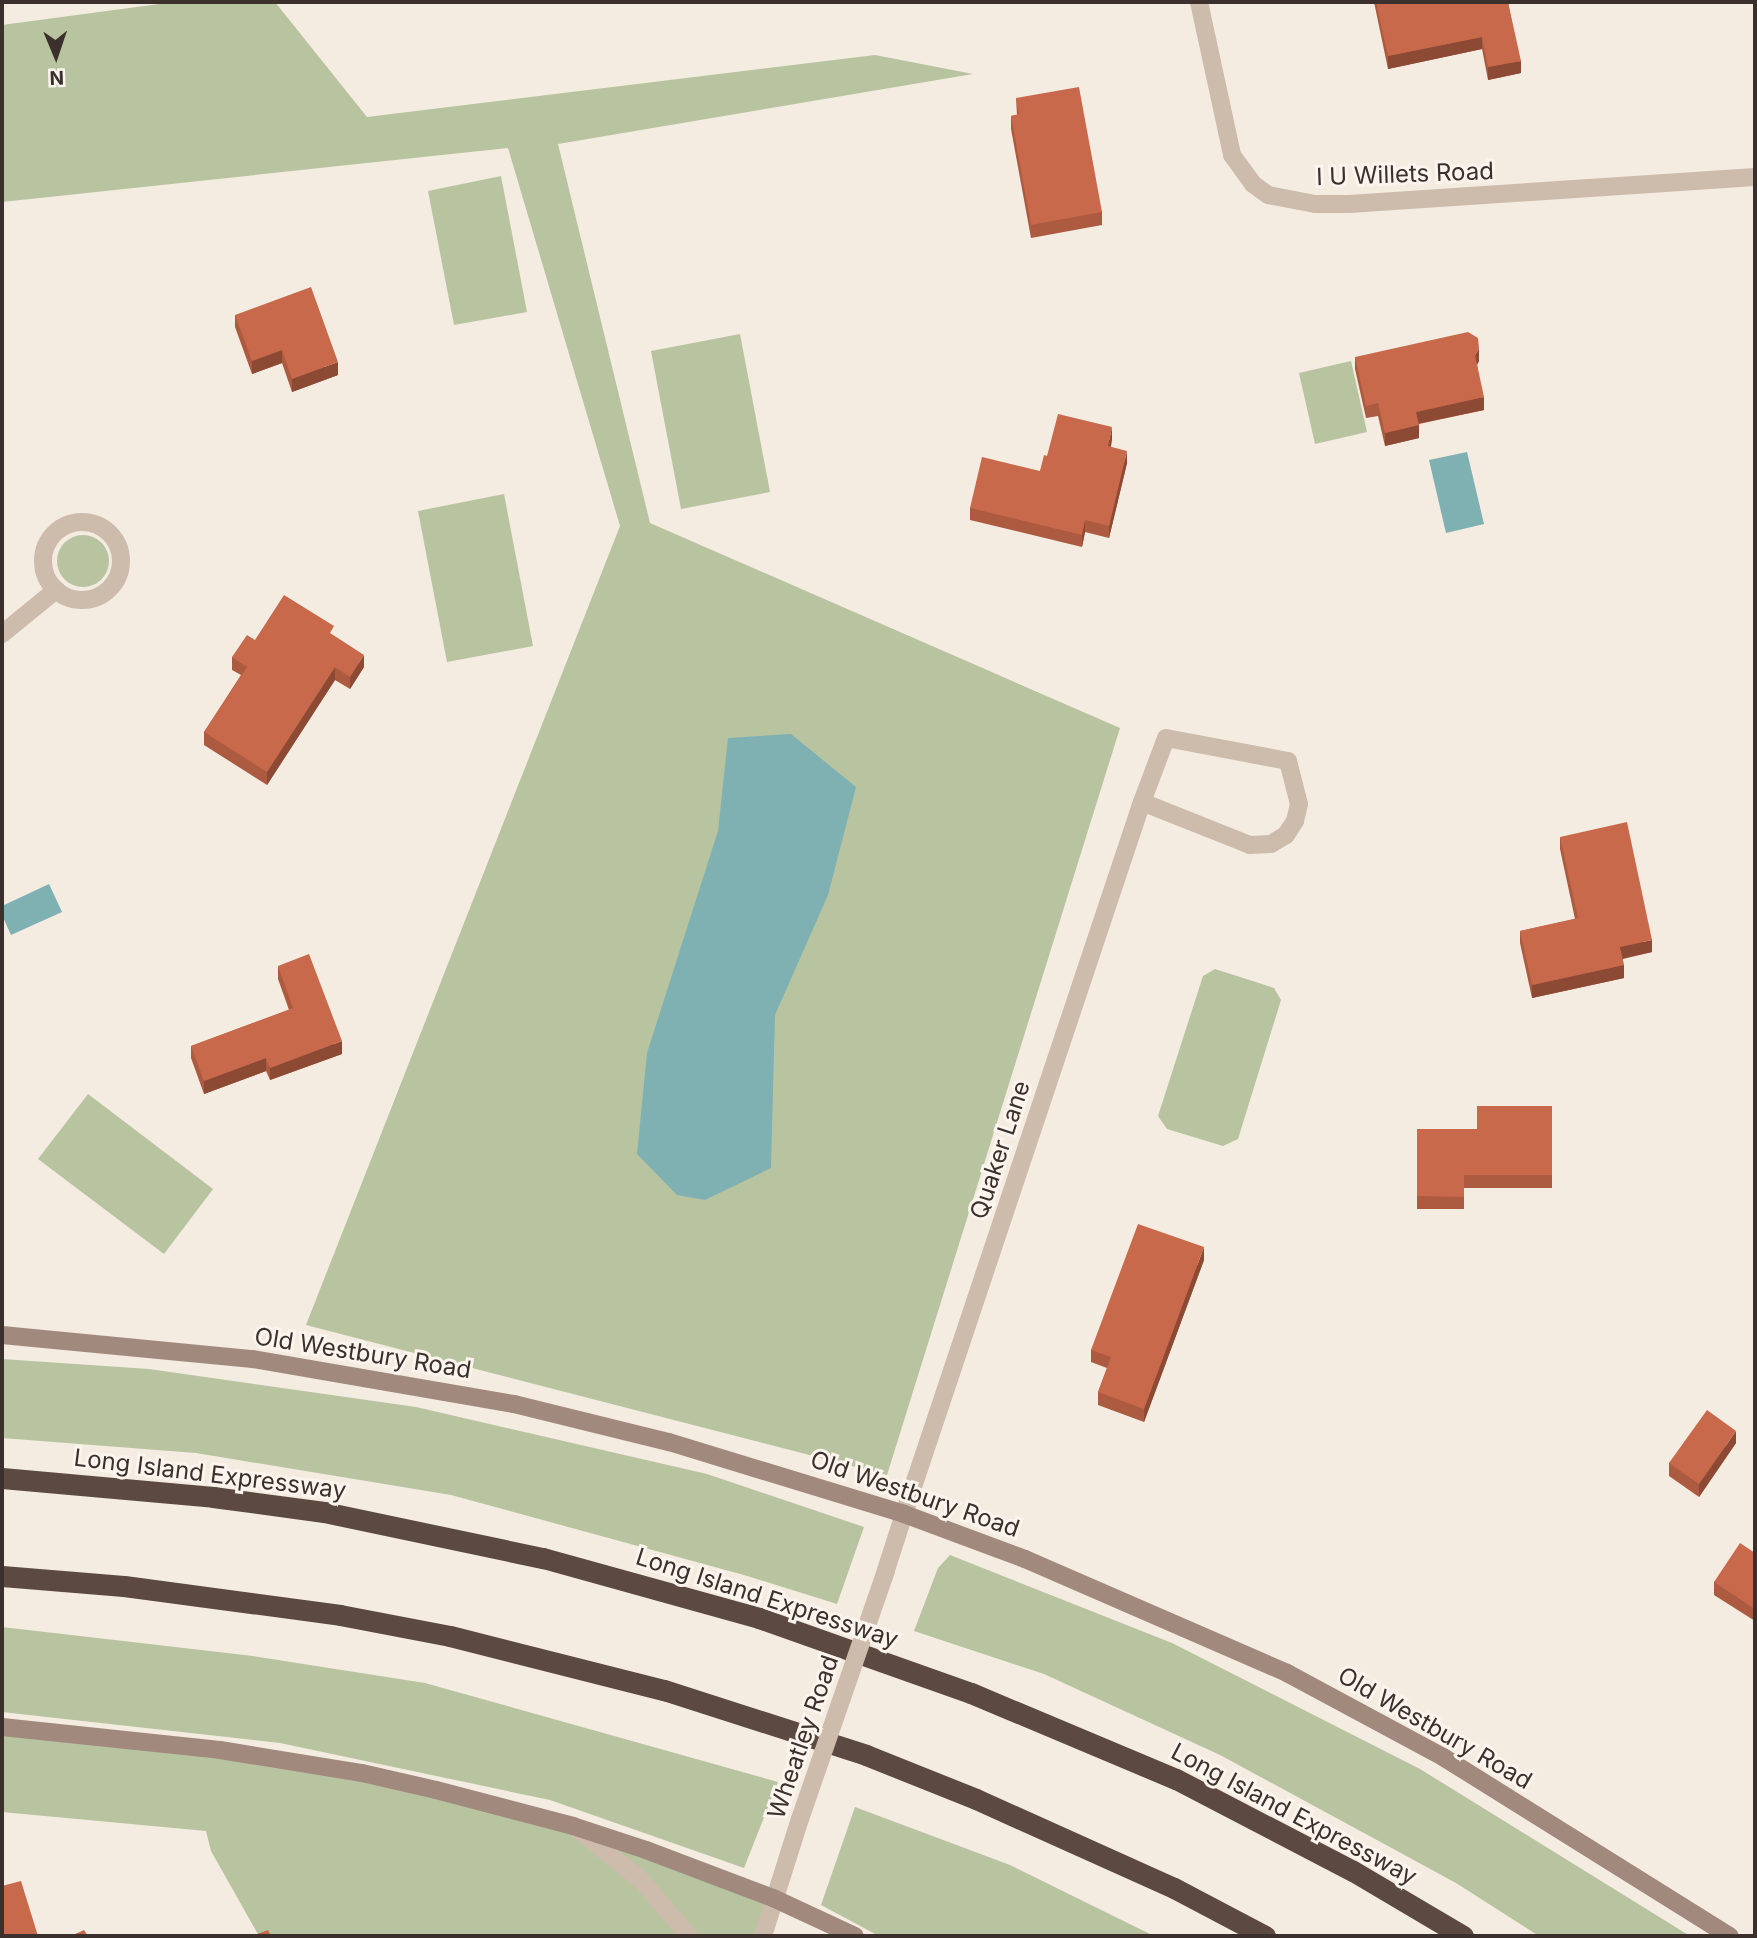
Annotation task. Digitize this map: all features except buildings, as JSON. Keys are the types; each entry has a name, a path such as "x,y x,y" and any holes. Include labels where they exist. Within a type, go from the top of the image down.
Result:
{"highway":[{"name":"Long Island Expressway","path":"2,1478 213,1497 324,1512 543,1558 759,1618 971,1693 1175,1779 1353,1871 1464,1936"},
{"path":"2,1576 124,1586 340,1615 464,1639 664,1690 866,1755 976,1799 1162,1882 1265,1936"}],"main road":[{"name":"Old Westbury Road","path":"2,1335 253,1359 514,1404 681,1445 904,1514 1082,1582 1298,1679 1443,1757 1730,1936"},
{"path":"2,1727 133,1739 286,1760 436,1790 573,1826 713,1874 855,1936"}],"street":[{"name":"I U Willets Road","path":"1199,2 1232,155 1253,184 1268,195 1315,204 1349,204 1755,177"},
{"path":"77,522 88,522 107,531 121,553 115,583 90,599 67,597 56,590 46,574 43,561 45,548 56,532 77,522"},
{"path":"2,634 56,590"},
{"name":"Quaker Lane","path":"904,1514 1142,802 1166,738 1288,761 1299,804 1295,821 1286,835 1271,845 1250,845 1142,802"},
{"name":"Wheatley Road","path":"763,1936 773,1898 904,1514"},
{"path":"573,1826 640,1880 689,1936"}],"green space":[{"path":"174,2 275,2 367,117 875,55 973,74 558,144 650,523 1120,728 887,1475 306,1325 620,526 508,148 2,202 2,25"},
{"path":"501,176 527,312 454,325 428,191"},
{"path":"740,334 770,492 681,509 651,351"},
{"path":"1351,361 1367,432 1315,444 1299,373"},
{"path":"504,494 533,646 447,662 418,511"},
{"path":"83,535 93,537 101,543 107,551 107,571 101,579 93,585 83,587 73,585 65,579 59,571 57,561 59,551 65,543 73,537"},
{"path":"1215,969 1274,988 1281,1000 1238,1139 1223,1146 1167,1129 1158,1116 1203,976"},
{"path":"88,1094 213,1189 164,1254 38,1159"},
{"path":"2,1359 149,1369 416,1407 707,1474 864,1527 837,1604 744,1575 451,1495 196,1453 2,1438"},
{"path":"950,1555 1172,1643 1420,1769 1690,1936 1539,1936 1456,1883 1220,1755 1044,1674 914,1631 938,1568"},
{"path":"2,1627 253,1656 425,1683 778,1782 744,1868 550,1800 280,1743 2,1712"},
{"path":"2,1727 436,1790 773,1898 763,1936 259,1936 211,1851 206,1831 2,1812"},
{"path":"855,1807 1010,1865 1154,1936 879,1936 821,1905"}],"water":[{"path":"1467,452 1484,524 1446,533 1429,460"},
{"path":"791,734 856,787 828,895 775,1015 771,1168 705,1200 677,1195 637,1154 647,1053 718,831 728,738"},
{"path":"49,884 62,912 11,935 2,915 2,906"}]}
